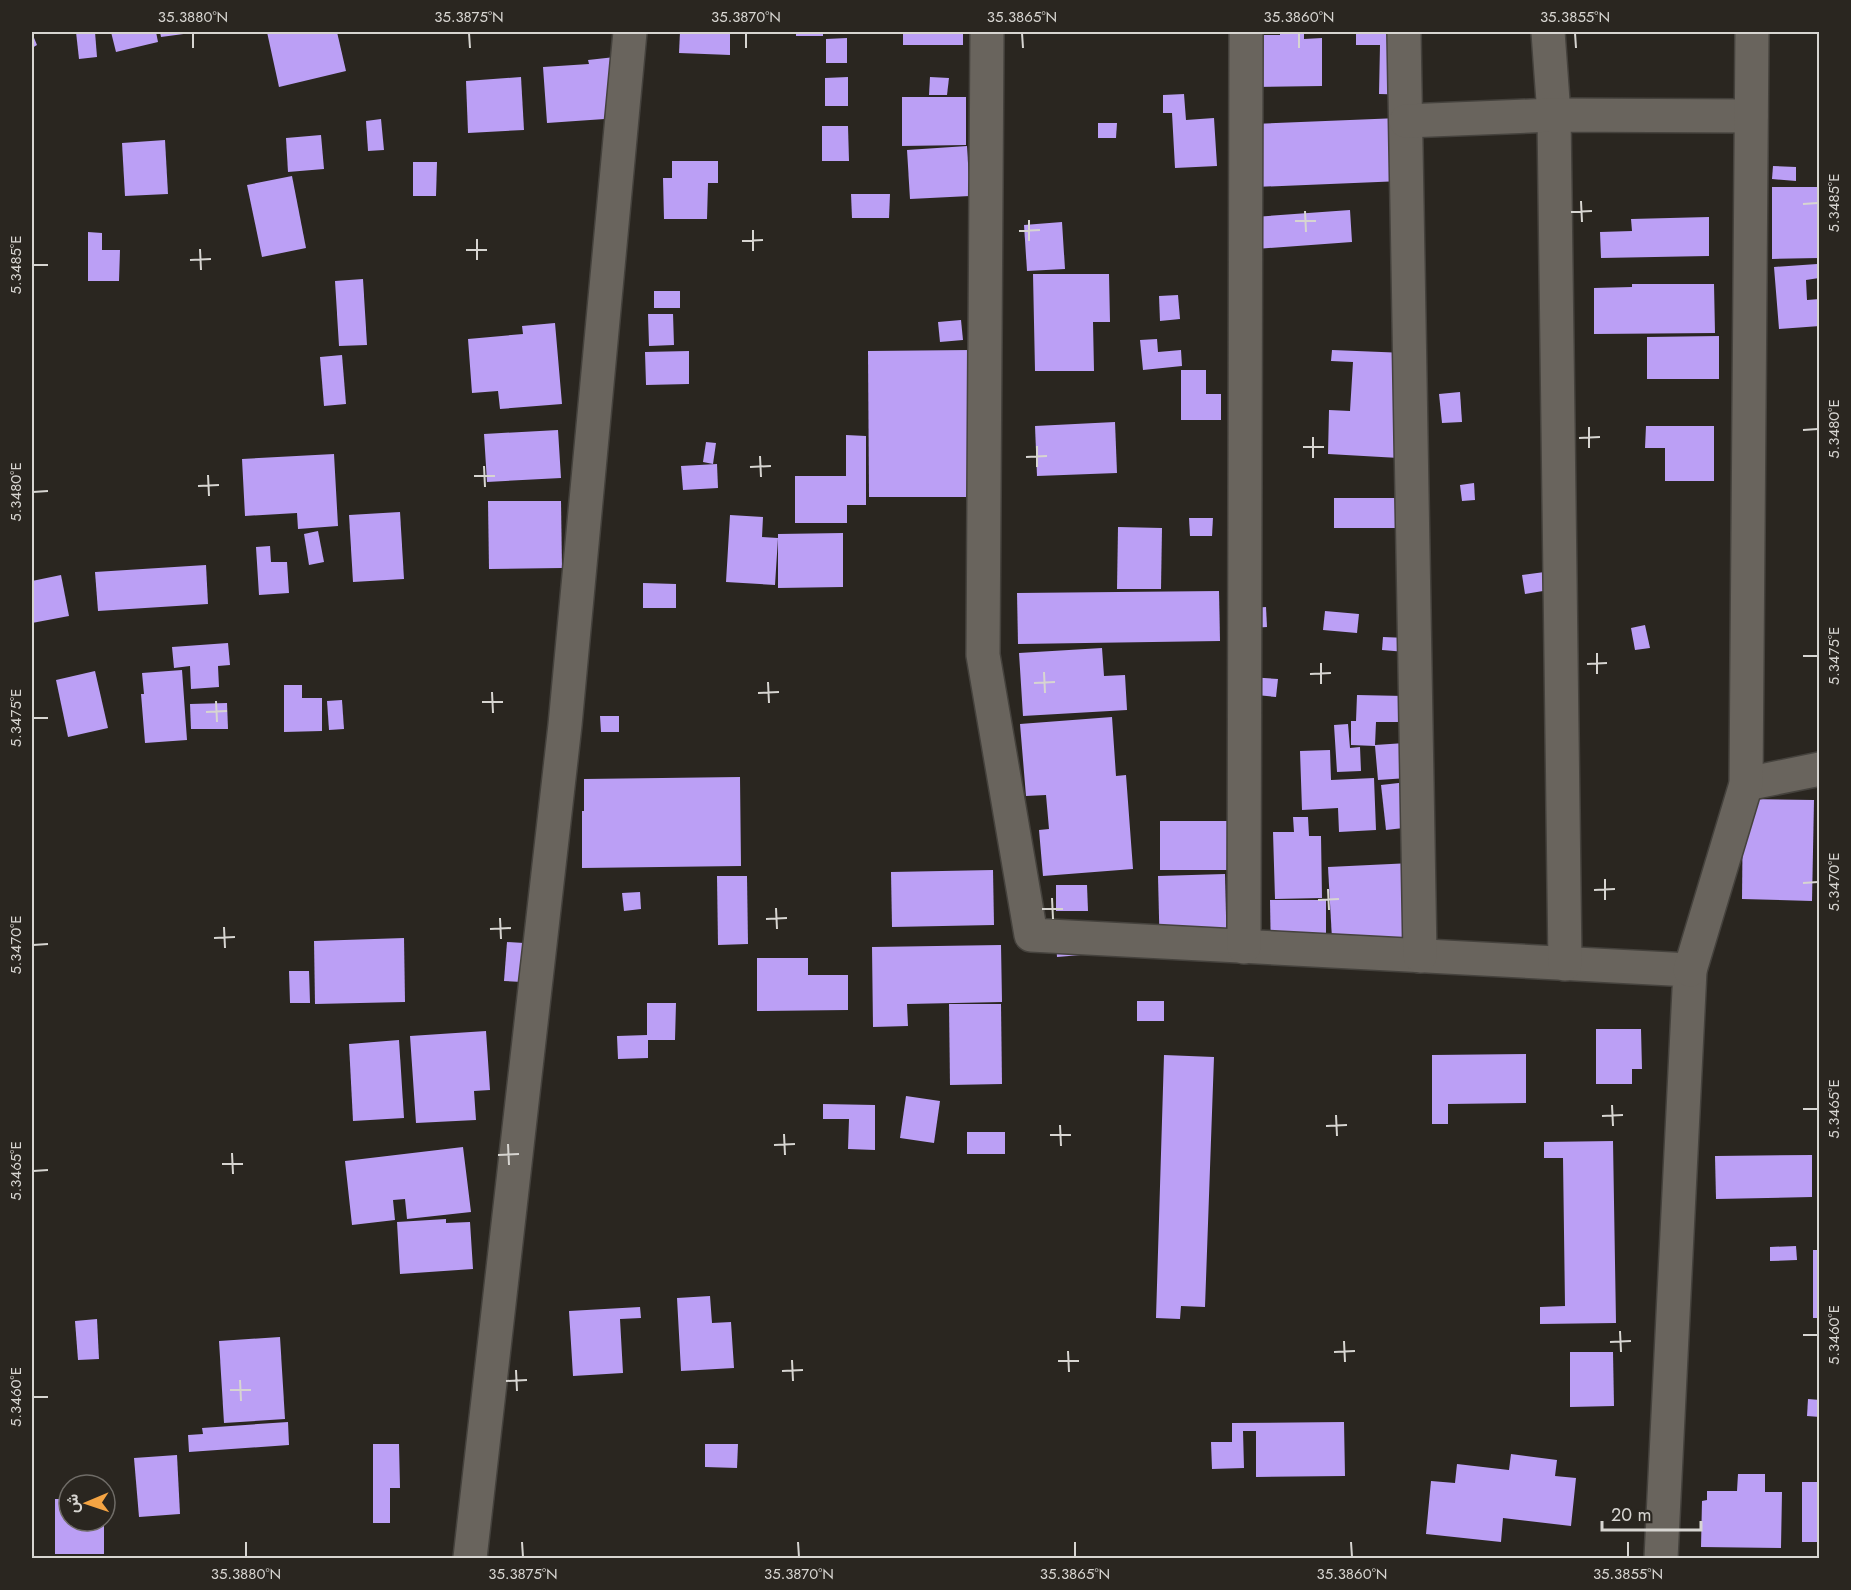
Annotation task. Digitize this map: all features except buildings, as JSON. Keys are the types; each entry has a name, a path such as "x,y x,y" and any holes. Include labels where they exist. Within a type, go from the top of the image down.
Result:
{"street":[{"path":"470,1558 565,724 630,32"},
{"path":"987,32 982,655 1031,935 1690,970"},
{"path":"1244,947 1246,32"},
{"path":"1404,32 1420,956"},
{"path":"1548,32 1554,116 1566,964"},
{"path":"1661,1558 1690,970 1746,784 1752,32"},
{"path":"1406,121 1554,116 1752,116"},
{"path":"1746,784 1820,769"}]}
